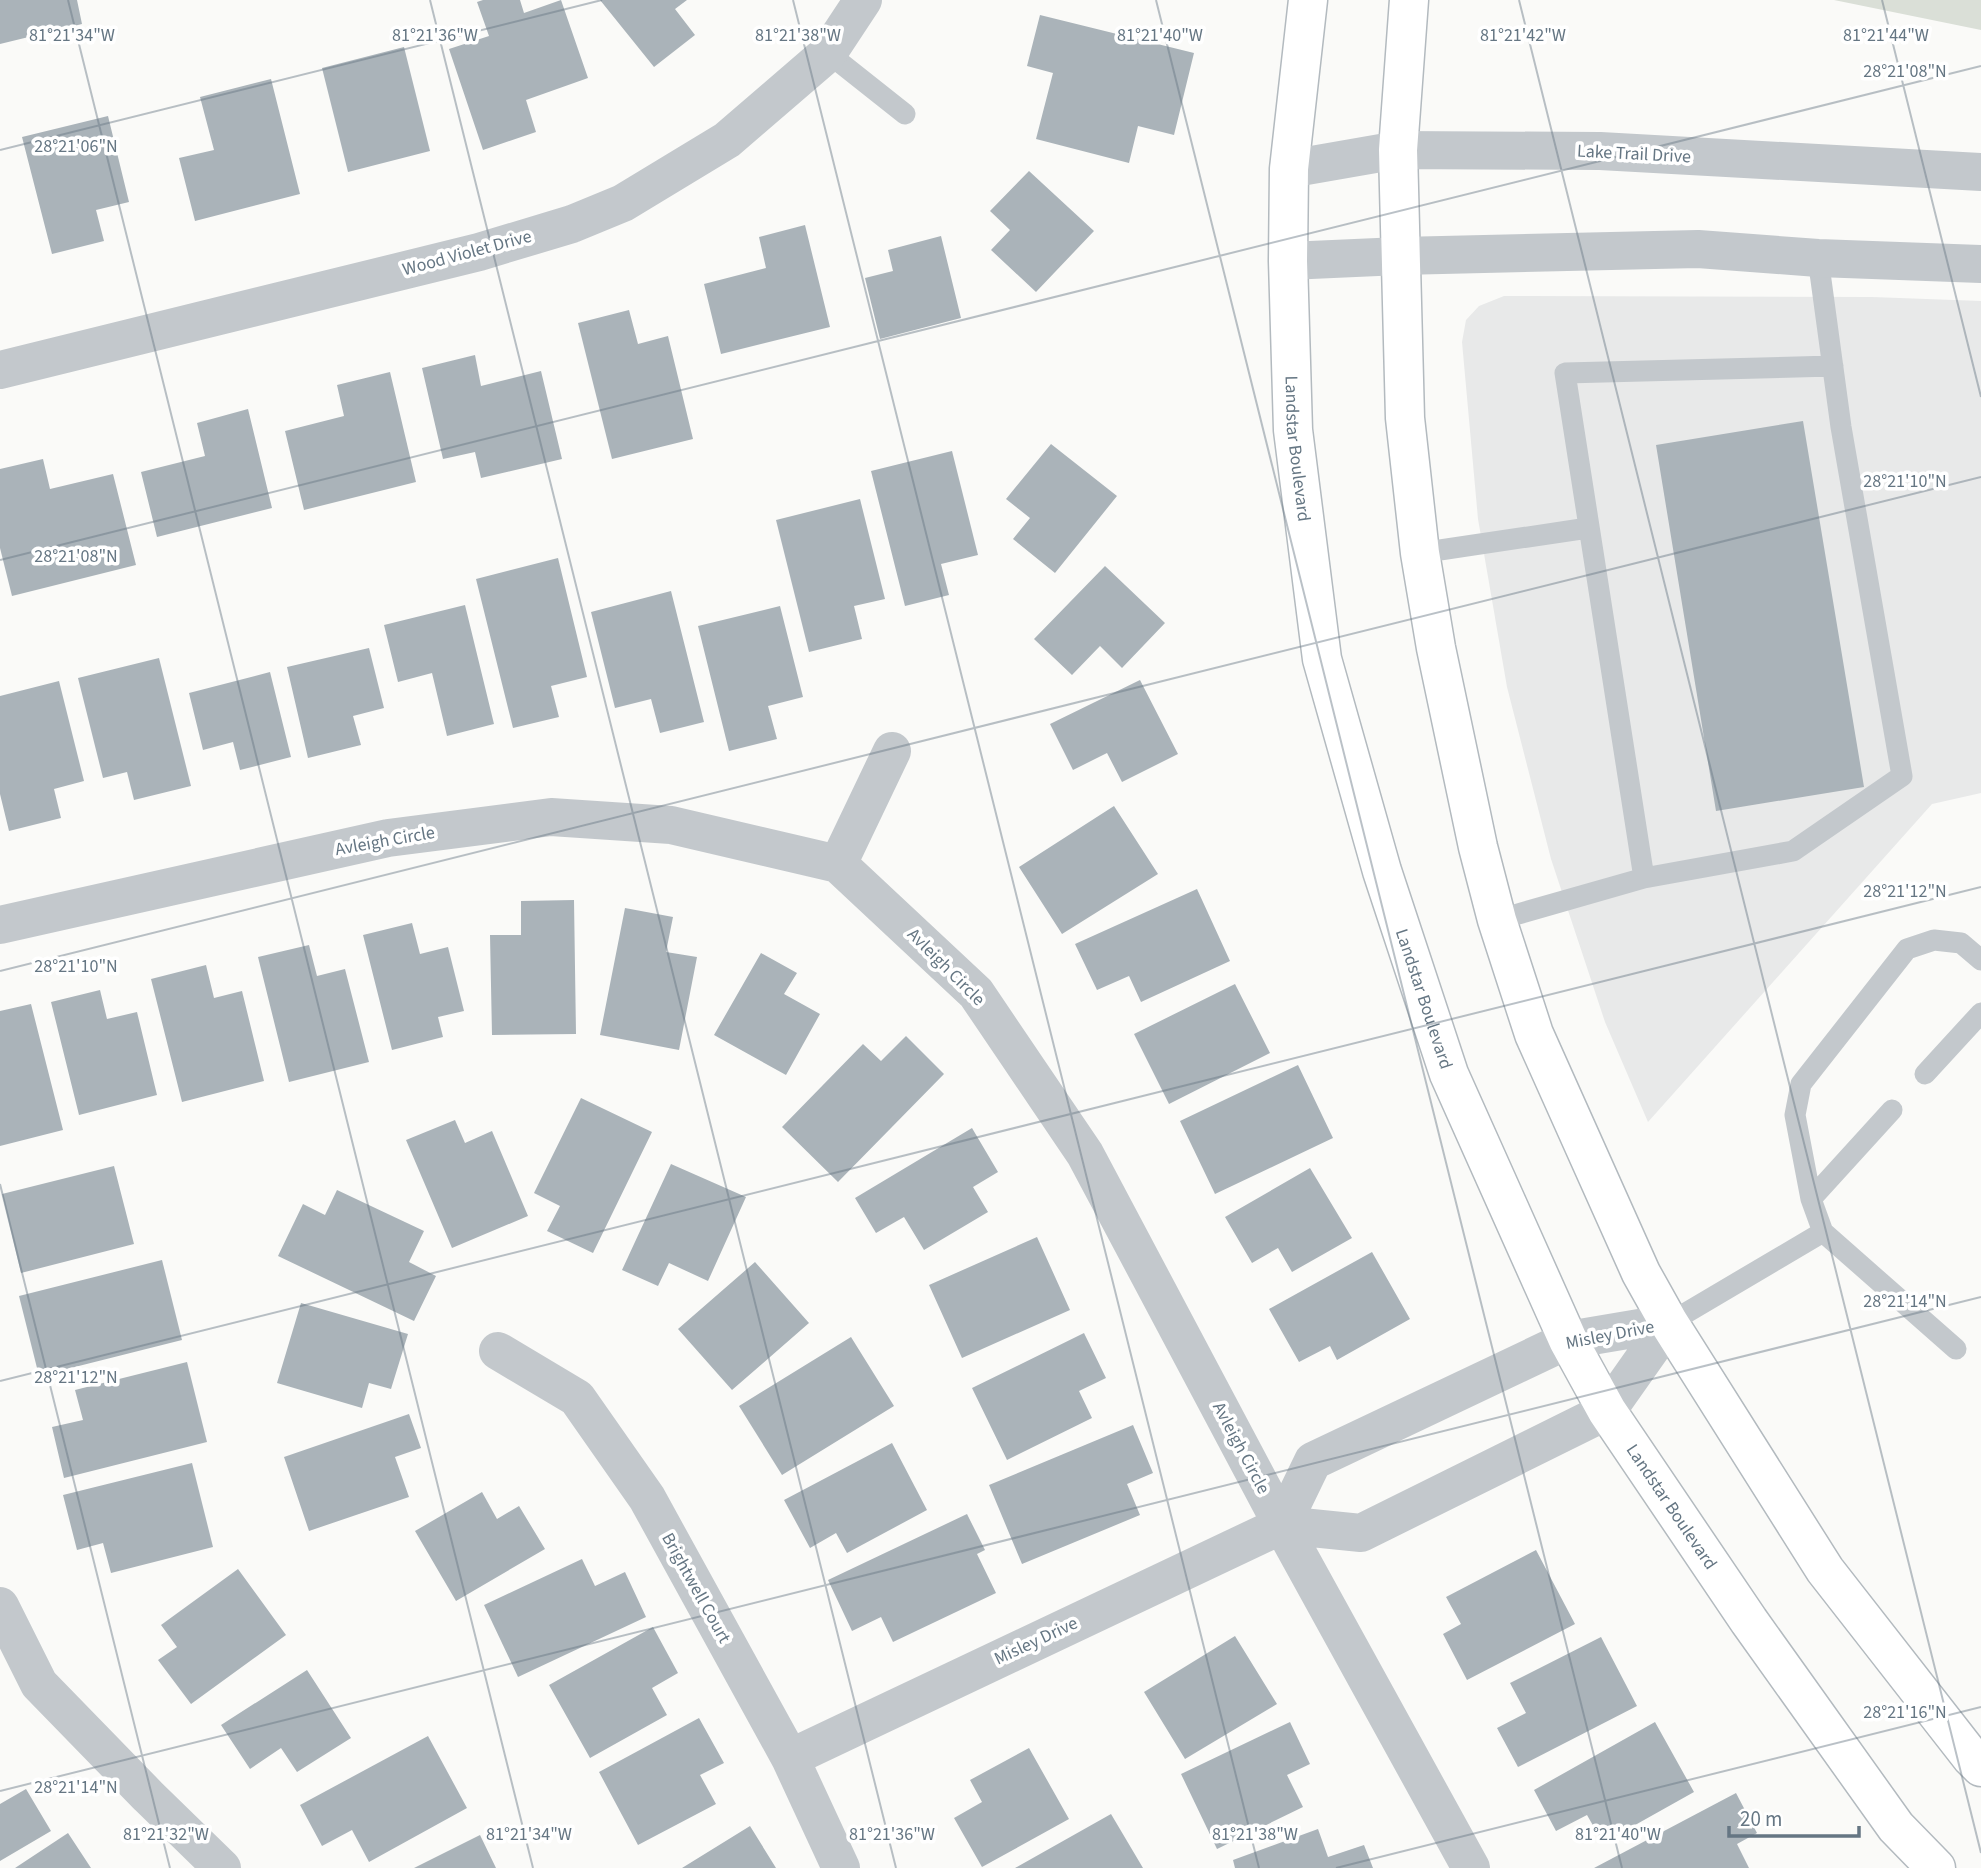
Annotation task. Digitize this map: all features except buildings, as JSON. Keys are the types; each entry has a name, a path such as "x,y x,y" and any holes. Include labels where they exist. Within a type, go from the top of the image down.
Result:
{"main road":[{"name":"Landstar Boulevard","path":"1308,0 1289,169 1289,261 1293,430 1322,659 1382,871 1449,1074 1568,1340 1606,1411 1749,1622 1896,1827 1936,1868"},
{"path":"1409,0 1398,150 1405,418 1420,553 1436,648 1478,847 1497,920 1534,1034 1641,1273 1669,1323 1825,1570 1981,1767"}],"street":[{"name":"Wood Violet Drive","path":"0,370 479,252 572,224 623,203 727,140 828,53 863,0"},
{"name":"Lake Trail Drive","path":"1289,169 1398,150 1600,151 1981,172"},
{"path":"1289,261 1698,249 1818,258 1981,264"},
{"path":"838,864 892,751"},
{"name":"Avleigh Circle","path":"0,925 388,838 551,817 671,825 838,864 976,993 1085,1154 1282,1525 1471,1868"},
{"name":"Misley Drive","path":"1282,1525 1313,1461 1568,1340 1669,1323"},
{"name":"Misley Drive","path":"790,1758 1282,1525 1361,1533 1606,1411 1669,1323"},
{"name":"Brightwell Court","path":"498,1351 577,1398 647,1498 790,1758 841,1868"},
{"path":"0,1606 39,1684 222,1868"}],"lane":[{"path":"828,53 905,114"},
{"path":"1497,920 1644,878 1793,851 1902,776 1841,428 1818,258"},
{"path":"1644,878 1565,373 1833,366"},
{"path":"1420,553 1588,528"},
{"path":"1956,1349 1823,1233 1811,1199 1795,1115 1801,1084 1907,949 1934,940 1961,943 1981,960"},
{"path":"1925,1074 1981,1013"},
{"path":"1811,1199 1892,1110"},
{"path":"1669,1323 1823,1233"}],"shaded area":[{"path":"1834,0 1981,0 1981,30"},
{"path":"1504,296 1872,297 1981,301 1981,793 1932,804 1648,1122 1605,1022 1551,859 1507,687 1478,519 1462,342 1466,320 1479,306"}]}
